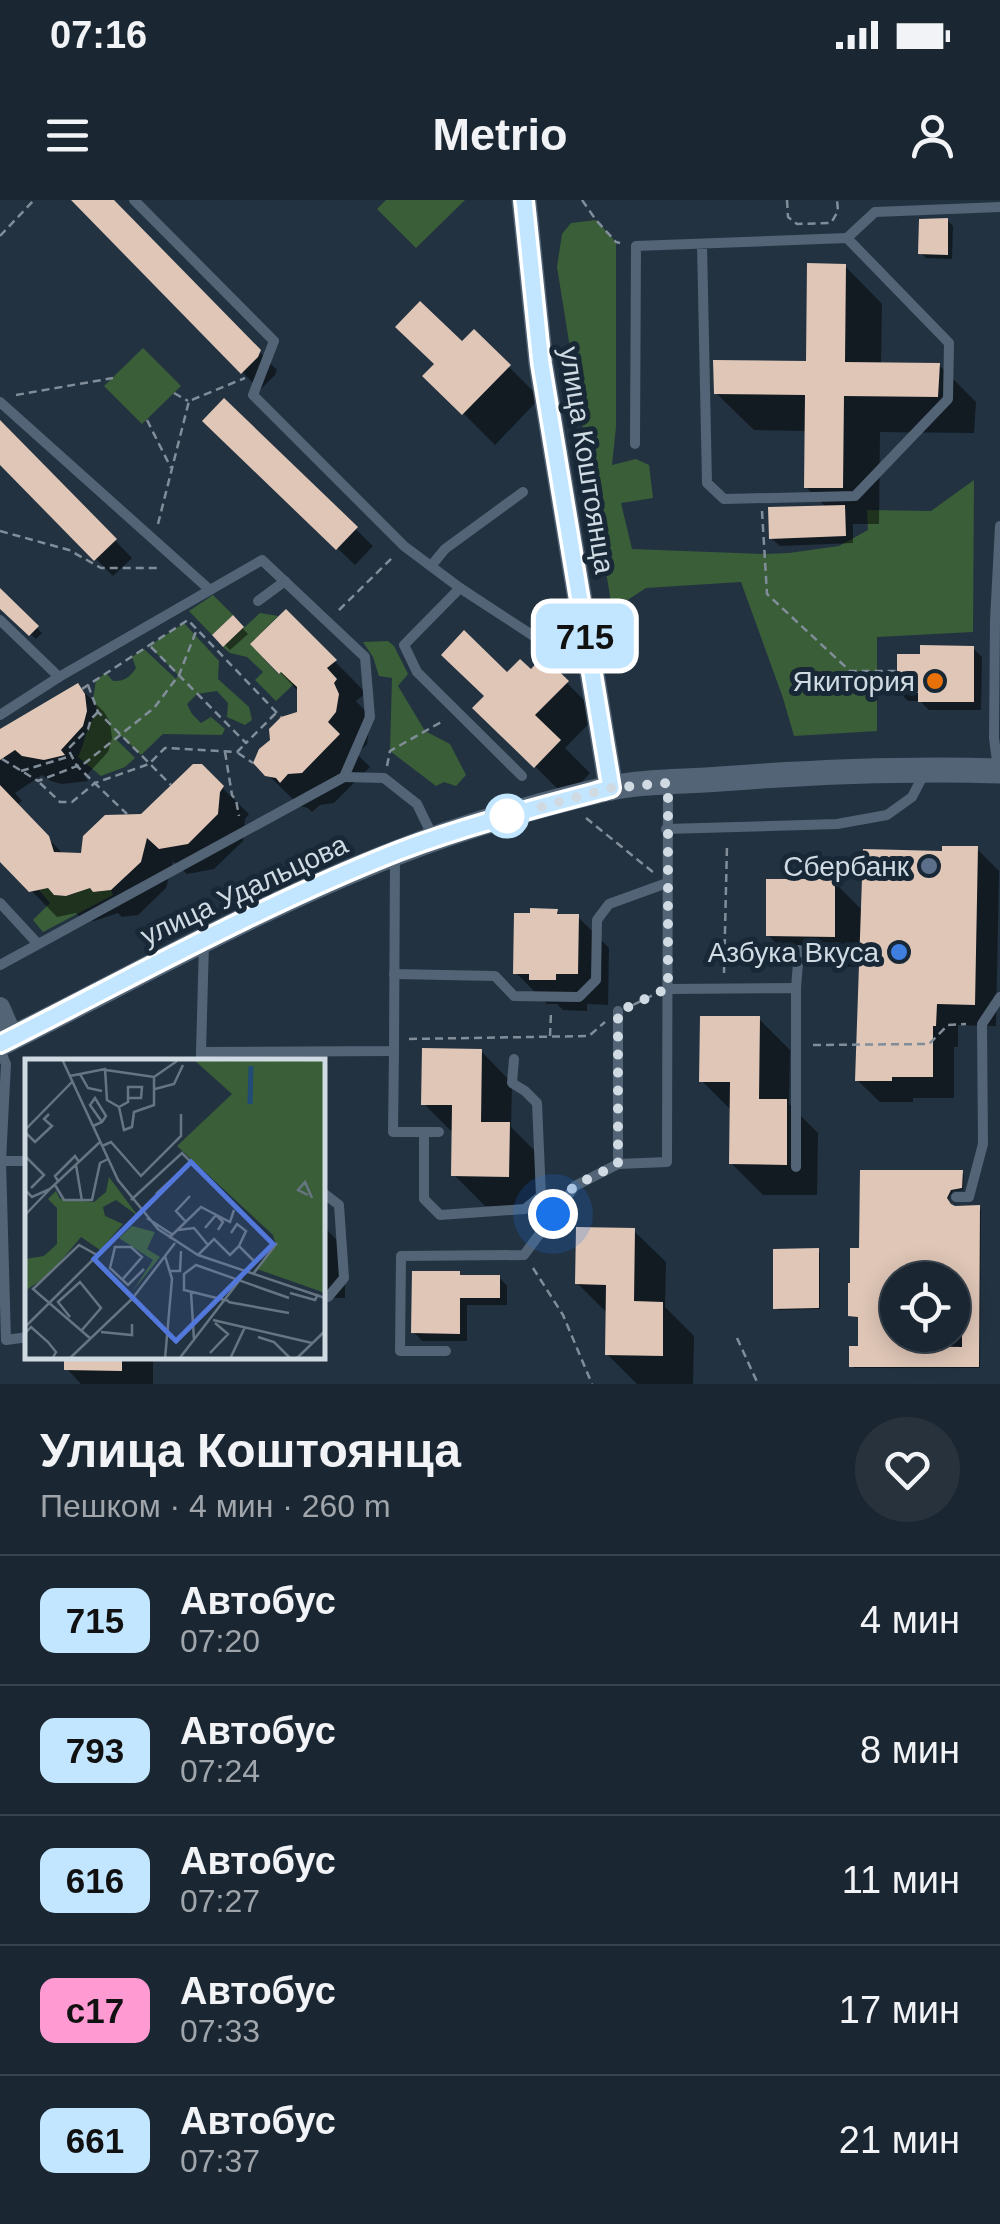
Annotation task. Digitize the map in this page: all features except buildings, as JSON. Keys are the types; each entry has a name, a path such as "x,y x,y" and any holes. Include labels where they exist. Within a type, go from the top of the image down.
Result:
{"street":[{"name":"улица Коштоянца","path":"524,200 541,364 611,788"},
{"name":"улица Удальцова","path":"4,1044 205,940 395,853 433,838 611,788 797,774 999,771"},
{"path":"0,1007 4,1044"}],"lane":[{"path":"134,200 274,342 253,395 404,546 558,652 586,646"},
{"path":"635,444 636,246 847,238 874,212 1000,207"},
{"path":"702,244 707,484 724,499 855,496 948,399 950,343 847,238"},
{"path":"0,402 210,590"},
{"path":"431,566 445,550 522,492"},
{"path":"999,771 994,738 1000,526"},
{"path":"0,716 59,676 262,560 364,657 370,716 344,777"},
{"path":"258,602 284,581"},
{"path":"460,588 404,645 417,672 522,776"},
{"path":"0,620 59,676"},
{"path":"666,830 837,824 886,815 912,797 926,770"},
{"path":"0,965 344,777 384,778 417,804 433,838"},
{"path":"446,1351 400,1351 401,1256 524,1255 574,1186 618,1164 667,1162 668,783"},
{"path":"395,853 393,1132 439,1132"},
{"path":"394,974 495,976 514,996 578,997 596,980 596,920 609,904 667,883"},
{"path":"0,903 38,944"},
{"path":"205,940 201,1057 394,1045"},
{"path":"796,1168 799,950"},
{"path":"668,988 796,988"},
{"path":"956,1197 968,1197 982,1144 982,1024 1000,997"},
{"path":"618,1012 618,1164"},
{"path":"4,1044 0,1161 6,1340 25,1337"},
{"path":"424,1132 424,1199 440,1215 525,1210 541,1196 536,1103 512,1084 514,1059"},
{"path":"325,1194 339,1206 344,1278 325,1297"}],"path":[{"path":"0,236 34,200"},
{"path":"582,200 616,242 636,246"},
{"path":"787,200 788,217 797,224 831,223 838,211 838,200"},
{"path":"19,394 113,378"},
{"path":"174,393 189,401 224,387"},
{"path":"154,540 189,401"},
{"path":"147,420 172,470"},
{"path":"761,497 767,594 850,671 897,670"},
{"path":"0,531 69,550 101,568 186,568"},
{"path":"326,621 404,546"},
{"path":"82,690 188,620 281,717"},
{"path":"38,782 85,763 154,708 179,675 197,629"},
{"path":"149,646 246,742"},
{"path":"88,685 98,712 171,785"},
{"path":"98,712 68,748 77,766 127,814"},
{"path":"237,752 277,712"},
{"path":"384,778 390,751 458,712"},
{"path":"2,759 60,802 72,802 95,783 149,764 166,748 237,752 253,763"},
{"path":"225,751 242,833"},
{"path":"21,771 72,756"},
{"path":"584,816 667,883"},
{"path":"724,988 727,845"},
{"path":"394,1045 588,1036 618,1012 668,988"},
{"path":"550,1037 551,1013"},
{"path":"796,1045 928,1044 948,1024 982,1024"},
{"path":"524,1255 564,1314 592,1384"},
{"path":"737,1338 758,1384"}],"green space":[{"path":"386,200 465,200 416,248 377,209"},
{"path":"596,220 616,242 616,427 612,465 636,459 649,465 653,498 621,503 632,549 763,554 839,546 868,530 867,510 931,511 974,480 973,632 877,637 877,731 794,736 741,582 646,588 626,601 627,615 613,615 557,267 562,234 571,223"},
{"path":"143,348 181,386 142,424 104,386"},
{"path":"213,595 233,615 212,635 189,611"},
{"path":"260,613 278,616 250,644 278,674 281,672 296,682 276,701 255,680 263,672 247,657 223,647"},
{"path":"184,623 219,661 218,679 249,707 252,720 245,725 227,717 228,703 217,691 197,694 187,704 192,714 201,723 211,717 225,729 222,735 163,734 141,755 121,736 117,740 135,758 125,767 101,776 78,757 98,712 93,700 96,680 106,673 113,681 126,678 136,668 132,657 144,649 176,679 178,675 149,646"},
{"path":"388,641 408,674 398,686 425,731 450,744 466,775 456,786 444,782 436,786 390,751 392,678 379,676 363,642"},
{"path":"84,880 93,892 111,890 113,895 43,932 33,920 50,903 39,890 48,888 54,895 67,896 79,892"}],"bus line":[{"name":"715","path":"0,1044 205,940 395,853 466,828 611,788 541,364 524,200"}],"place":[{"name":"Якитория","path":"935,681"},
{"name":"Сбербанк","path":"929,866"},
{"name":"Азбука Вкуса","path":"899,952"}],"route":[{"path":"507,816 611,788 668,783 668,988 618,1012 618,1164 574,1186 553,1214"}]}
